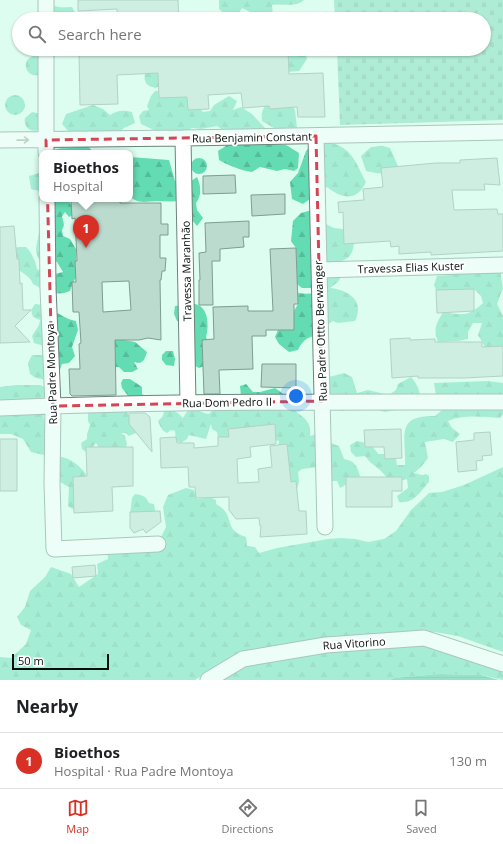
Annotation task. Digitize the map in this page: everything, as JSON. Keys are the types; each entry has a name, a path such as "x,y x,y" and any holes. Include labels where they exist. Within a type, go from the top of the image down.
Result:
{"street":[{"path":"46,0 46,12"},
{"path":"46,56 46,146"},
{"name":"Rua Benjamin Constant","path":"0,140 46,146 183,138 503,132"},
{"name":"Rua Padre Ottto Berwanger","path":"316,136 325,527"},
{"name":"Travessa Maranhão","path":"183,138 188,403"},
{"name":"Rua Padre Montoya","path":"47,202 54,549 158,544"},
{"name":"Travessa Elias Kuster","path":"318,270 503,265"},
{"name":"Rua Dom Pedro II","path":"0,408 322,401 503,402"},
{"name":"Rua Vitorino","path":"208,680 243,659 326,645 424,638 503,664"}],"highlighted area":[{"path":"316,136 322,401 53,406 46,140"}],"green space":[{"path":"219,0 304,0 293,5 272,5 273,12 250,12 242,8 240,12 222,12 219,9"},
{"path":"334,0 503,0 503,120 340,125 337,56 491,56 491,12 335,12"},
{"path":"55,6 72,7 75,12 52,12 51,9"},
{"path":"33,56 39,57 39,75 31,74 26,68 29,58"},
{"path":"278,56 306,56 307,59 299,71 286,72"},
{"path":"156,63 162,84 156,88 149,86 145,82 145,76 146,69"},
{"path":"155,91 169,91 183,94 203,112 210,111 214,105 229,96 237,101 233,110 241,107 252,114 265,128 263,134 223,130 217,126 201,129 192,128 187,131 158,132 141,124 139,116 143,111 149,110 147,106"},
{"path":"15,95 22,98 25,105 22,112 15,115 8,112 5,105 8,98"},
{"path":"268,103 292,105 295,110 297,128 291,133 279,131 262,121 262,111"},
{"path":"93,105 103,109 110,115 121,111 132,112 135,123 124,128 117,135 75,133 68,131 62,124 66,114"},
{"path":"32,112 41,114 41,129 34,131 25,125 25,118"},
{"path":"232,142 286,145 299,153 298,168 294,171 285,169 277,171 260,167 252,172 235,168 219,160 218,151"},
{"path":"331,143 344,149 353,158 366,182 362,188 354,196 344,196 338,194 327,187 303,204 292,199 290,182 298,173 306,151 312,144"},
{"path":"88,146 91,150 55,150"},
{"path":"383,146 390,148 398,166 386,173 366,171 361,156 371,147"},
{"path":"133,157 169,160 175,181 191,181 197,177 200,190 196,203 197,210 203,218 197,226 179,201 136,201 133,199"},
{"path":"199,158 205,160 207,166 205,172 199,174 193,172 191,166 193,160"},
{"path":"39,173 39,192 31,189 29,176"},
{"path":"49,202 70,202 73,215 69,217 65,212 62,216 64,225 62,230 63,236 70,239 76,249 76,277 70,291 65,293 46,291 33,284 13,262 14,248 26,247 33,257 37,269 51,275 63,272 57,262 52,258 41,262 37,255 36,252 39,233 45,228"},
{"path":"312,210 319,211 326,224 334,228 343,229 355,235 352,253 347,258 338,262 337,269 342,275 338,282 330,288 349,294 356,302 358,314 355,321 338,323 333,321 327,325 321,335 313,336 307,339 302,343 298,350 289,352 279,344 275,337 278,330 294,330 294,311 298,304 298,293 314,293 329,288 302,288 297,284 296,248 291,241 293,221 301,213"},
{"path":"499,265 503,288 497,304 503,316 503,348 497,351 485,347 478,335 482,323 473,323 468,332 468,339 438,342 436,327 443,312 455,314 469,313 483,303 481,296 474,289 452,290 447,295 436,290 434,285 437,276 449,275 464,266"},
{"path":"35,304 46,307 76,321 78,330 72,347 75,356 69,363 62,364 58,375 51,381 36,378 30,374 28,363 32,355 43,355 44,346 34,343 32,336 39,325 40,320 33,317 31,310"},
{"path":"195,304 203,309 208,323 206,337 208,342 207,365 199,368 191,364 188,330 195,329 194,327 177,321 174,314 175,306"},
{"path":"109,337 135,342 147,352 144,360 140,363 134,362 138,369 132,372 124,372 119,367 111,367"},
{"path":"166,351 173,351 175,359 174,366 166,365 162,360 162,355"},
{"path":"344,373 352,377 357,393 368,390 389,395 396,390 398,384 411,377 418,388 421,402 385,412 371,408 356,408 342,411 329,408 329,377"},
{"path":"123,379 130,379 142,387 142,394 148,398 129,397 122,388 121,383"},
{"path":"488,381 503,383 503,414 500,418 461,417 448,421 452,428 460,434 453,442 444,439 425,442 428,458 414,473 422,475 426,474 429,476 429,482 413,499 399,502 397,496 408,488 407,479 397,482 390,481 365,456 356,457 351,452 350,445 357,441 372,446 378,454 392,454 396,458 397,465 405,465 404,436 408,423 414,419 435,416 442,410 437,402 434,383"},
{"path":"246,384 253,392 260,392 275,388 280,392 295,405 295,411 307,421 310,428 310,436 319,433 333,444 339,446 344,459 355,464 360,476 356,480 340,488 337,481 331,481 326,466 302,469 298,472 299,482 296,493 290,494 278,447 279,441 245,434 218,439 217,432 212,429 211,424 206,439 189,435 187,439 181,443 176,441 175,431 171,430 167,433 162,430 158,421 163,416 164,411 173,410 183,418 191,409 209,414 217,404 241,396 240,386"},
{"path":"40,385 53,390 43,412 49,448 44,455 31,452 23,439 11,434 0,434 0,387"},
{"path":"117,406 127,412 138,432 129,436 126,433 121,433 125,436 127,444 125,449 101,452 96,443 86,452 82,449 81,443 87,439 90,425 88,421 88,413 96,408"},
{"path":"53,456 63,457 72,461 86,474 76,511 68,506 69,487 53,480"},
{"path":"503,467 503,652 458,636 434,632 410,632 321,638 239,654 195,680 0,680 0,657 11,658 26,644 31,630 21,625 17,617 25,607 30,591 45,577 51,567 71,574 79,587 98,574 97,564 108,559 108,556 104,552 160,545 162,535 166,527 163,507 168,495 186,488 194,490 197,499 210,497 216,500 216,504 225,511 233,530 246,537 247,546 255,547 259,553 277,548 328,539 355,539 368,542 384,539 396,531 411,510 429,493 442,492 464,485"},
{"path":"135,494 144,496 149,503 154,504 156,516 130,515 132,498"},
{"path":"422,645 503,671 503,680 481,675 440,674 394,678 390,680 218,680 244,664 327,650"}],"shaded area":[{"path":"440,674 481,675 499,680 390,680 394,678"}],"building":[{"path":"78,0 178,0 179,12 117,12 117,9 78,11"},
{"path":"79,56 288,56 289,74 323,73 325,117 298,117 297,107 270,109 269,106 243,108 241,93 208,95 209,109 188,110 187,97 159,98 158,73 117,75 118,104 80,105"},
{"path":"497,158 500,185 484,184 485,190 452,190 454,210 497,209 498,214 503,214 503,251 431,255 431,252 399,254 399,246 391,247 390,241 344,244 343,212 339,213 338,202 364,200 363,189 383,187 381,168 436,163 460,163 460,160"},
{"path":"235,175 236,193 203,194 203,176"},
{"path":"285,194 285,214 252,216 251,195"},
{"path":"71,202 161,203 161,224 168,224 168,235 160,235 160,258 166,258 165,271 162,271 160,280 161,340 148,338 139,340 115,340 116,395 72,396 70,394 69,369 80,369 79,344 81,343 79,312 73,312 72,282 76,282 75,261 77,261 75,218 72,219","holes":["129,281 131,310 103,312 102,282"]},
{"path":"249,221 249,237 243,237 244,247 220,249 220,261 212,261 213,305 199,305 199,253 206,252 205,223"},
{"path":"14,226 17,259 19,259 20,284 22,283 23,310 31,310 15,326 30,342 0,343 0,227"},
{"path":"296,248 298,304 294,304 294,330 266,330 266,336 252,336 253,369 219,370 220,394 204,394 202,340 214,339 213,307 248,306 248,311 273,311 270,249"},
{"path":"474,289 474,311 437,313 436,290"},
{"path":"410,338 410,340 435,339 435,342 482,342 482,347 503,346 503,376 418,378 418,376 392,378 390,339"},
{"path":"262,364 296,364 296,388 261,387"},
{"path":"129,413 145,413 150,417 152,452 129,424"},
{"path":"275,424 276,444 250,447 251,457 237,459 238,483 259,482 258,469 272,467 270,446 287,444 291,482 296,481 299,511 306,511 307,534 260,537 261,526 259,518 236,519 229,510 229,497 196,498 195,487 189,487 188,467 161,468 160,438 176,437 177,443 194,443 194,448 218,446 218,437 229,437 228,429"},
{"path":"401,429 402,458 385,459 384,447 365,447 364,430"},
{"path":"490,432 492,455 482,456 483,460 476,461 477,470 458,472 456,442 474,440 474,433"},
{"path":"0,439 17,439 17,491 0,491"},
{"path":"86,447 133,447 133,486 112,487 113,511 74,513 73,477 87,476"},
{"path":"346,477 402,477 402,491 392,491 392,507 346,507"},
{"path":"160,511 161,522 146,533 143,529 134,533 130,528 130,512"},
{"path":"95,565 96,576 73,578 72,567"}],"place":[{"name":"Bioethos","path":"86,248"}]}
